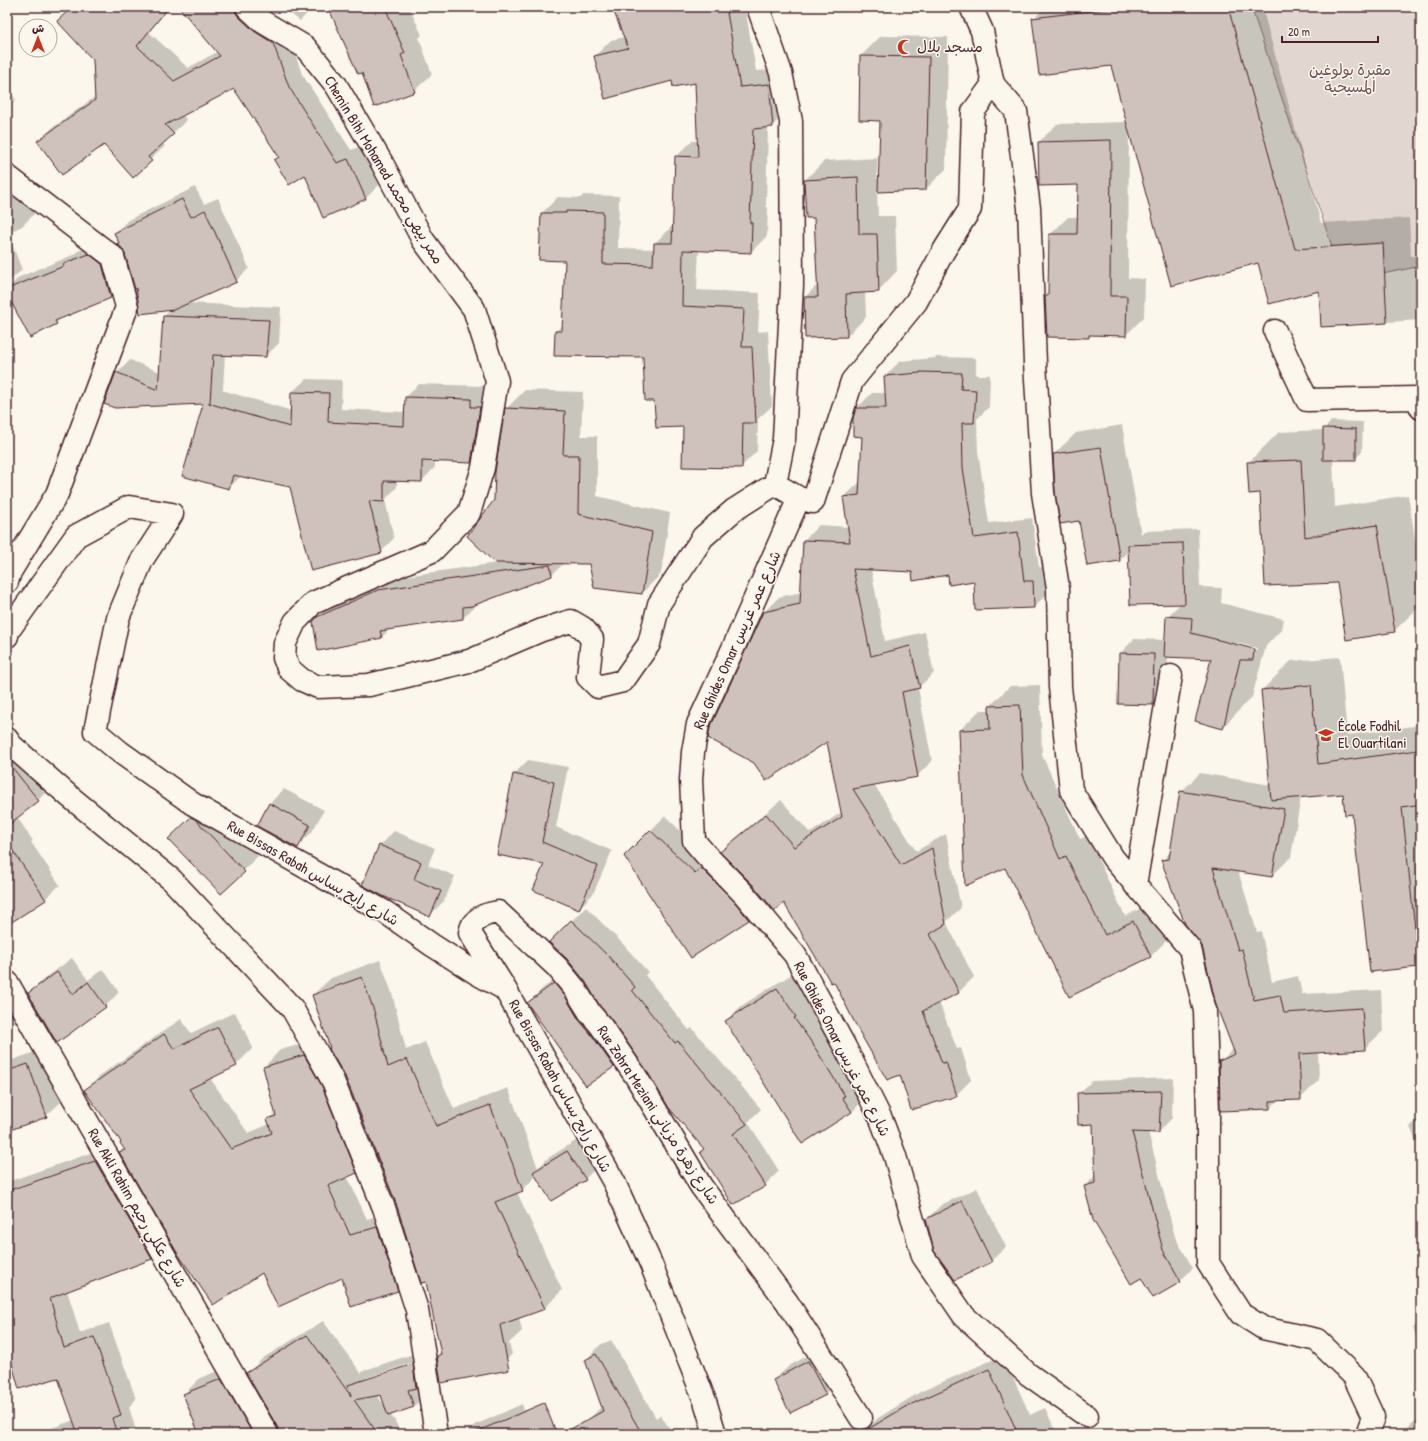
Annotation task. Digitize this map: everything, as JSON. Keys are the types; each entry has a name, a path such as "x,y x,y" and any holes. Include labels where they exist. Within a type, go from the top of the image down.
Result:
{"street":[{"name":"Chemin Bihi Mohamed ممر بيهي محمد","path":"246,7 263,22 305,47 336,85 382,163 423,240 474,309 497,381 483,468 469,513 432,551 312,602 295,622 285,643 284,658 290,669 302,680 318,687 369,685 469,661 542,630 571,621 583,628 592,639 588,677 598,687 623,680 649,644 659,604 703,537 734,510 775,484"},
{"path":"758,7 781,73 791,121 792,285 784,439 775,484 799,498 813,502 852,381 916,302 943,252 970,209 973,112 993,84"},
{"path":"971,7 982,31 993,84 1016,111 1029,208 1035,363 1043,493 1058,588 1060,687 1072,790 1113,858 1190,950 1205,1011 1208,1113 1208,1263 1241,1314 1264,1328 1317,1340 1354,1376 1373,1417 1367,1434"},
{"path":"7,176 113,257 127,307 56,494 10,572 7,582"},
{"path":"1275,332 1307,400 1417,398 1421,408"},
{"name":"Rue Ghides Omar شارع عمر غريس","path":"799,498 698,724 693,752 691,780 694,841 743,893 795,955 881,1119 895,1156 923,1256 927,1262 964,1316 1028,1374 1087,1416"},
{"name":"Rue Bissas Rabah شارع رابح بساس","path":"7,636 8,631 76,536 129,507 172,514 142,560 118,618 95,732 120,752 193,804 386,912 432,945 476,973 505,989 564,1091 614,1182 660,1286 705,1401 715,1434"},
{"path":"1136,885 1171,676"},
{"path":"7,739 11,745 69,796 172,880 292,1008 333,1080 384,1208 417,1310 436,1434"},
{"name":"Rue Zohra Meziani شارع زهرة مزياني","path":"505,989 470,933 470,927 475,921 486,913 498,912 556,967 575,989 590,1013 636,1075 701,1186 786,1302 861,1418"},
{"name":"Rue Akli Rahim شارع عكلي رحيم","path":"7,982 268,1434"}],"green space":[{"name":"مقبرة بولوغين المسيحية","path":"1251,7 1421,7 1421,266 1344,282"}],"building":[{"path":"72,7 169,7 137,46 174,81 220,56 179,7 235,7 235,11 238,16 254,31 273,43 289,87 337,163 348,159 366,199 323,218 305,175 289,185 274,160 279,157 234,89 165,125 174,134 148,157 152,161 133,178 104,145 62,175 37,141 95,100 93,60 58,22 58,20"},
{"path":"328,7 385,7 405,53 401,55 415,92 374,107 362,73 358,74"},
{"path":"612,7 726,7 740,87 769,84 773,127 753,129 750,223 752,223 751,253 683,250 682,306 744,309 742,347 752,347 756,423 743,423 742,468 682,467 683,427 656,428 654,401 645,401 643,357 554,356 555,331 562,331 565,261 539,260 541,213 566,213 566,211 603,212 603,264 653,265 654,243 672,243 675,156 698,157 695,83 673,87 672,81 605,99 594,56 628,48"},
{"path":"1122,7 1228,7 1295,249 1383,243 1387,323 1321,327 1319,291 1269,304 1258,263 1171,286 1111,66 1039,75 1032,18"},
{"path":"860,56 929,57 926,190 878,192 880,121 859,120"},
{"path":"1111,140 1110,296 1127,296 1126,336 1089,335 1089,338 1047,337 1045,296 1048,296 1049,234 1077,234 1078,185 1039,186 1038,142"},
{"path":"858,177 859,234 877,234 879,292 846,294 847,337 805,338 804,297 818,297 814,218 806,218 804,180"},
{"path":"182,199 191,217 205,210 237,282 173,310 140,314 136,288 135,289 125,254 121,247 116,244 119,243 114,233"},
{"path":"89,254 102,264 111,298 55,321 57,324 30,338 7,294 7,289 64,266 63,264"},
{"path":"163,316 269,320 266,357 213,355 210,403 208,403 290,427 291,392 329,393 328,422 404,426 405,397 471,399 471,407 480,407 471,463 422,461 422,482 384,481 384,502 369,501 382,553 311,571 290,487 233,475 229,489 182,476 203,404 115,408 104,404 116,372 158,390"},
{"path":"920,372 962,373 961,389 976,390 974,423 962,423 963,468 974,538 1018,532 1024,581 1033,581 1034,608 975,610 974,581 949,585 948,575 913,581 912,572 853,569 871,656 910,646 920,688 902,692 918,777 853,789 901,865 932,848 946,924 930,934 959,993 923,1011 942,1063 946,1062 957,1096 911,1110 900,1075 887,1080 860,1033 834,982 831,983 784,903 775,911 752,884 720,852 766,814 794,847 842,817 827,742 766,781 754,763 708,738 710,728 763,612 800,604 803,540 850,542 843,497 859,495 862,437 853,436 853,418 856,408 886,408 884,376"},
{"path":"505,408 565,411 563,455 579,455 578,514 652,532 642,594 594,588 589,564 495,563 467,536 494,500 495,472"},
{"path":"1323,428 1356,429 1356,460 1323,460"},
{"path":"1101,447 1120,561 1087,566 1079,521 1060,524 1055,492 1053,454"},
{"path":"1301,460 1305,537 1377,525 1395,632 1346,640 1337,583 1265,586 1260,493 1249,494 1247,462"},
{"path":"1183,543 1185,604 1130,605 1128,545"},
{"path":"550,565 552,576 472,606 463,607 463,619 380,631 382,638 318,651 313,622 317,617 378,590"},
{"path":"1166,616 1192,618 1191,633 1254,649 1253,660 1240,660 1223,729 1195,721 1211,659 1164,657"},
{"path":"1119,653 1154,654 1153,705 1118,704"},
{"path":"1311,685 1318,764 1418,750 1421,768 1421,804 1402,807 1419,967 1370,972 1352,814 1345,815 1343,794 1271,800 1261,690"},
{"path":"1020,705 1023,775 1060,859 1066,856 1105,935 1133,921 1151,957 1069,997 1005,868 965,886 959,730 990,729 989,706"},
{"path":"7,761 39,801 7,826"},
{"path":"513,774 554,782 542,842 598,866 579,910 533,890 544,864 497,855"},
{"path":"1180,791 1284,809 1272,877 1213,868 1238,950 1242,949 1254,1000 1280,995 1284,1013 1362,1008 1365,1050 1299,1054 1301,1100 1270,1101 1270,1109 1220,1111 1219,1061 1235,1054 1216,1005 1202,946 1185,924 1161,860 1169,859"},
{"path":"269,803 310,825 298,848 257,826"},
{"path":"191,817 196,820 245,872 221,894 168,839"},
{"path":"650,830 695,873 701,868 734,901 749,920 691,958 624,856"},
{"path":"7,842 46,900 7,925"},
{"path":"379,845 421,862 414,879 441,891 430,917 362,885"},
{"path":"571,920 609,957 635,987 632,990 675,1043 678,1041 747,1124 733,1134 766,1186 733,1205 700,1152 704,1149 669,1108 645,1068 611,1019 600,1006 585,981 567,959 549,942"},
{"path":"57,972 73,994 88,982 106,1007 57,1043 28,993"},
{"path":"362,977 374,1011 388,1067 407,1059 436,1126 490,1105 523,1191 495,1202 545,1309 500,1325 509,1370 441,1383 437,1356 441,1354 426,1282 421,1283 396,1203 345,1076 329,1049 330,1048 312,995"},
{"path":"554,983 565,996 579,1020 591,1034 614,1067 586,1086 527,1003"},
{"path":"777,988 796,1017 794,1018 812,1043 845,1096 842,1097 852,1112 802,1144 725,1021"},
{"path":"218,1027 237,1066 189,1089 231,1149 272,1133 267,1119 276,1116 263,1067 304,1055 322,1086 357,1173 328,1186 350,1235 377,1227 398,1291 351,1307 342,1278 278,1307 262,1273 213,1305 176,1251 119,1152 125,1150 120,1143 121,1142 84,1090 164,1034 174,1049"},
{"path":"28,1064 47,1117 7,1131 7,1071"},
{"path":"1161,1091 1159,1133 1132,1132 1163,1250 1181,1282 1153,1298 1141,1278 1131,1284 1093,1220 1084,1186 1095,1183 1093,1124 1078,1125 1077,1093"},
{"path":"567,1151 586,1180 551,1201 533,1172"},
{"path":"95,1161 152,1259 50,1298 64,1348 94,1337 121,1415 112,1418 117,1434 78,1434 58,1378 19,1389 7,1346 7,1191"},
{"path":"962,1201 992,1262 955,1280 934,1251 926,1219"},
{"path":"307,1335 351,1396 348,1385 413,1364 416,1388 408,1390 414,1407 388,1416 381,1395 354,1400 378,1434 279,1434 278,1428 246,1373"},
{"path":"596,1354 642,1434 562,1434 603,1411 585,1360"},
{"path":"808,1361 826,1395 790,1413 773,1380"},
{"path":"989,1369 1018,1434 860,1434 905,1407"},
{"path":"221,1379 253,1434 199,1434 183,1394"},
{"path":"544,1403 557,1434 471,1434"}],"place":[{"name":"مسجد بلال","path":"905,47"},
{"name":"École Fodhil El Ouartilani","path":"1326,735"}]}
